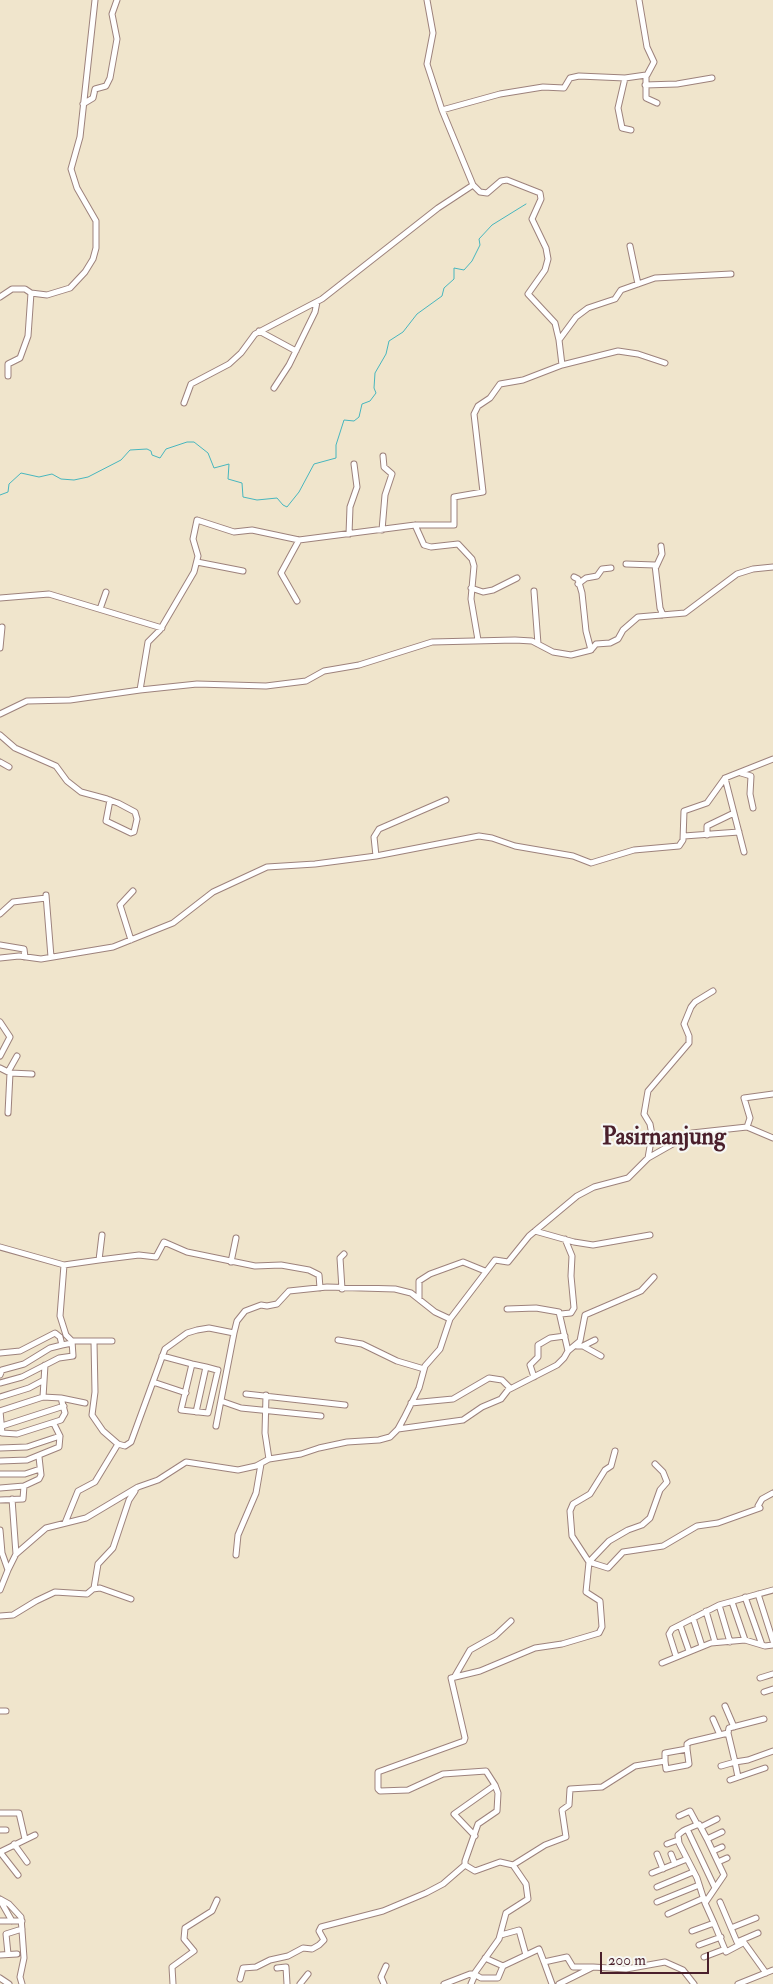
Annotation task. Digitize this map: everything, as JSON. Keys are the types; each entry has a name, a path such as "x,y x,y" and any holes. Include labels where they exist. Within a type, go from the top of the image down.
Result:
{"street":[{"path":"0,297 12,289 25,289 31,293 47,295 70,288 85,272 96,248 96,221 77,188 71,169 80,137 95,0"},
{"path":"82,106 85,101 92,98 95,89 106,86 110,78 117,39 112,14 117,0"},
{"path":"427,0 433,33 427,64 442,110 473,185 480,192 487,193 501,181 510,180 540,193 541,199 532,219 546,248 548,259 545,270 528,294 555,323 562,365"},
{"path":"639,0 647,47 654,62 647,75 645,85 648,100 657,103"},
{"path":"442,110 500,94 543,87 564,88 573,76 625,78 647,75"},
{"path":"625,78 618,108 621,126 631,130"},
{"path":"645,85 677,84 712,78"},
{"path":"184,403 191,384 229,364 241,354 252,337 259,331 317,302 438,208 473,185"},
{"path":"630,246 638,284"},
{"path":"559,340 582,311 615,299 619,291 658,278 731,274"},
{"path":"8,376 8,364 20,358 28,336 31,293"},
{"path":"274,388 296,351 315,312 317,302"},
{"path":"259,331 296,351"},
{"path":"140,690 148,642 162,628 190,582 197,562 198,550 193,539 196,520 199,519 234,532 252,530 299,540 415,524 454,525 454,497 483,492 473,421 478,406 490,398 502,383 524,380 562,365 618,352 638,354 664,363"},
{"path":"382,530 385,495 392,474 383,466 383,456"},
{"path":"349,534 350,507 357,487 354,464"},
{"path":"415,524 424,545 431,547 455,544 462,547 467,556 472,559 474,566 470,588 478,640"},
{"path":"297,601 281,573 299,540"},
{"path":"661,546 662,554 656,567 660,608 663,614"},
{"path":"197,562 242,571"},
{"path":"626,564 654,565 656,567"},
{"path":"0,713 27,701 70,700 197,684 266,686 306,681 324,671 359,665 425,643 515,640 538,644 559,654 571,654 591,650 596,644 610,643 618,639 623,630 638,617 685,613 737,574 753,568 773,567"},
{"path":"578,584 586,578 597,576 602,569 611,568"},
{"path":"574,577 578,579 582,593 586,632 591,650"},
{"path":"470,588 483,592 493,590 517,578"},
{"path":"534,591 538,644"},
{"path":"100,609 106,592"},
{"path":"0,598 49,594 162,628"},
{"path":"0,648 2,627"},
{"path":"0,735 15,748 56,766 76,789 110,800 136,813 134,832 131,833 106,821 110,800"},
{"path":"0,958 51,957 79,954 131,940 173,923 225,885 266,867 315,864 376,856 479,836 492,838 515,846 573,856 591,862 634,850 679,846 683,843 684,812 706,804 724,778 773,760"},
{"path":"0,762 9,767"},
{"path":"741,773 751,775 750,794 753,808"},
{"path":"724,778 744,852"},
{"path":"376,856 374,837 379,829 446,800"},
{"path":"707,835 707,826 734,813"},
{"path":"684,836 739,832"},
{"path":"131,940 120,904 133,891"},
{"path":"0,914 14,902 46,897 51,957"},
{"path":"0,946 24,949 25,957"},
{"path":"648,1158 652,1135 650,1124 644,1115 646,1096 652,1084 689,1043 689,1036 684,1024 691,1007 695,1002 714,991"},
{"path":"0,1022 10,1037 0,1056"},
{"path":"8,1114 9,1072 17,1056"},
{"path":"0,1068 9,1072 32,1074"},
{"path":"747,1127 750,1118 744,1098 773,1094"},
{"path":"398,1429 419,1388 424,1369 440,1349 450,1319 485,1270 495,1260 508,1262 535,1231 577,1196 594,1188 628,1178 648,1158 692,1133 747,1127 773,1138"},
{"path":"535,1231 593,1245 650,1235"},
{"path":"99,1260 102,1235"},
{"path":"231,1262 236,1238"},
{"path":"507,1309 542,1308 558,1311 561,1314 571,1313 574,1308 571,1276 572,1256 565,1239"},
{"path":"0,1247 64,1265 139,1255 157,1257 164,1242 187,1252 231,1262 254,1266 281,1265 309,1270 319,1275 320,1288"},
{"path":"342,1289 340,1258 344,1254"},
{"path":"419,1299 419,1282 430,1274 463,1262 485,1270"},
{"path":"0,1383 22,1377 59,1358 73,1356 72,1342 66,1336 60,1322 64,1265"},
{"path":"580,1346 585,1315 641,1291 654,1276"},
{"path":"216,1426 237,1321 245,1311 261,1304 266,1306 277,1304 288,1290 390,1288 411,1293 435,1312 450,1319"},
{"path":"561,1314 568,1351"},
{"path":"94,1342 95,1392 92,1415 103,1431 118,1444 125,1446 131,1442 162,1356 167,1348 193,1331 209,1328 234,1333"},
{"path":"0,1354 20,1351 55,1333 60,1337 62,1345"},
{"path":"534,1377 530,1365 538,1357 538,1345 550,1338 565,1336"},
{"path":"338,1340 362,1344 401,1363 424,1369"},
{"path":"0,1590 16,1554 46,1528 77,1522 86,1518 138,1487 158,1480 175,1467 188,1461 238,1470 269,1460 296,1456 347,1442 383,1439 398,1429 463,1420 501,1399 510,1388 557,1365 568,1351 595,1340"},
{"path":"1,1370 24,1364 50,1348 72,1342 112,1342"},
{"path":"580,1346 601,1356"},
{"path":"162,1356 206,1367 218,1372 208,1413 180,1410 186,1393 192,1364"},
{"path":"43,1397 45,1365"},
{"path":"196,1412 206,1367"},
{"path":"411,1403 452,1399 489,1378 502,1380 510,1388"},
{"path":"0,1397 44,1380"},
{"path":"153,1382 186,1393"},
{"path":"246,1394 345,1405"},
{"path":"266,1395 265,1434 269,1460"},
{"path":"61,1398 64,1406 63,1418 54,1424 17,1434 1,1434 0,1411 43,1397 61,1398 85,1403"},
{"path":"221,1401 238,1408 321,1416"},
{"path":"2,1426 64,1406"},
{"path":"0,1461 20,1461 39,1457 60,1447 60,1436 54,1424"},
{"path":"0,1448 26,1447 60,1436"},
{"path":"65,1523 78,1491 95,1482 118,1444"},
{"path":"615,1451 611,1466 605,1470 590,1494 573,1504 570,1511 572,1536 589,1562 608,1568 623,1552 663,1546 692,1528 718,1522 760,1508 758,1506 762,1499 773,1493"},
{"path":"0,1488 24,1486 40,1478 39,1457"},
{"path":"236,1555 238,1534 256,1493 261,1472 260,1464"},
{"path":"240,1979 243,1968 256,1967 270,1960 288,1956 303,1948 312,1949 319,1945 324,1940 319,1931 322,1927 383,1911 420,1896 444,1884 465,1866 465,1861 480,1822 497,1811 498,1793 485,1771 445,1774 408,1790 380,1791 378,1789 378,1772 464,1741 464,1733 450,1680 456,1676 480,1672 534,1648 562,1644 599,1633 602,1627 600,1601 586,1592 589,1562 609,1541 628,1530 642,1525 650,1518 660,1490 667,1482 663,1472 655,1464"},
{"path":"0,1474 24,1474 40,1468"},
{"path":"0,1500 24,1499 24,1486"},
{"path":"0,1616 13,1616 36,1601 56,1592 87,1594 94,1588 98,1564 113,1548 129,1500 138,1487"},
{"path":"12,1499 16,1554"},
{"path":"0,1530 1,1550 8,1570"},
{"path":"94,1588 108,1590 131,1599"},
{"path":"676,1656 669,1633 680,1625 718,1606 772,1591"},
{"path":"758,1594 773,1641"},
{"path":"746,1598 762,1645"},
{"path":"732,1602 745,1640"},
{"path":"718,1606 730,1642"},
{"path":"706,1611 716,1642"},
{"path":"693,1618 702,1646"},
{"path":"456,1676 470,1650 490,1639 511,1621"},
{"path":"680,1625 689,1651"},
{"path":"662,1663 716,1642 745,1640 762,1645 773,1645"},
{"path":"760,1678 773,1674"},
{"path":"764,1692 773,1689"},
{"path":"725,1706 734,1726"},
{"path":"713,1719 720,1735"},
{"path":"738,1777 728,1733 729,1728 764,1719"},
{"path":"687,1749 665,1753 666,1770 689,1764 687,1749 686,1744 728,1733"},
{"path":"721,1766 748,1760 773,1751"},
{"path":"513,1865 545,1845 566,1836 562,1811 570,1805 570,1789 602,1787 635,1766 665,1761"},
{"path":"730,1780 766,1768"},
{"path":"475,1836 454,1814 495,1785"},
{"path":"668,1914 704,1900 724,1875 707,1838 690,1811 678,1816"},
{"path":"0,1813 19,1813 24,1839"},
{"path":"717,1819 680,1832 678,1840 700,1885 704,1900 725,1949"},
{"path":"687,1829 715,1888"},
{"path":"707,1838 722,1832"},
{"path":"18,1874 0,1852 35,1835"},
{"path":"667,1844 678,1840"},
{"path":"14,1844 27,1862"},
{"path":"713,1851 722,1846"},
{"path":"657,1854 663,1869"},
{"path":"671,1854 675,1864"},
{"path":"718,1862 727,1858"},
{"path":"652,1873 687,1859"},
{"path":"444,1984 472,1974 502,1935 506,1913 528,1899 526,1884 513,1865 500,1862 475,1870 465,1866"},
{"path":"657,1887 693,1872"},
{"path":"657,1902 700,1885"},
{"path":"0,1899 19,1912 22,1921 24,1958 20,1977 22,1984"},
{"path":"0,1899 12,1921"},
{"path":"174,1984 172,1966 194,1951 184,1938 185,1928 212,1911 217,1900"},
{"path":"720,1902 737,1942 743,1941"},
{"path":"731,1928 756,1918"},
{"path":"0,1921 22,1921"},
{"path":"692,1931 714,1923"},
{"path":"8,1954 6,1934 22,1929"},
{"path":"502,1935 519,1930 526,1955"},
{"path":"704,1957 725,1949 726,1952 758,1933"},
{"path":"699,1945 720,1936"},
{"path":"743,1941 766,1973"},
{"path":"472,1974 481,1978 498,1978 503,1966 539,1949 552,1984"},
{"path":"0,1955 17,1954"},
{"path":"544,1962 567,1957 573,1967 626,1969 664,1962 683,1970 694,1984"},
{"path":"485,1958 503,1966"},
{"path":"384,1984 381,1976 386,1966"},
{"path":"277,1968 286,1967 287,1984"},
{"path":"559,1984 593,1967"},
{"path":"738,1984 773,1970"},
{"path":"300,1984 308,1974"},
{"path":"471,1984 474,1978 472,1974"},
{"path":"0,1978 9,1984"}],"waterway":[{"path":"0,495 8,492 9,484 21,473 39,477 52,474 61,479 74,480 88,477 121,460 130,450 147,449 151,451 152,455 160,458 166,449 187,442 194,442 208,453 214,468 229,464 228,479 242,483 243,497 257,500 277,498 287,507 299,492 314,464 336,458 336,445 344,420 354,421 359,417 362,404 370,401 376,393 374,388 375,373 386,354 389,341 403,332 417,314 442,296 444,288 454,279 454,268 464,270 472,261 480,245 479,239 492,225 526,204"}],"district":[{"name":"Pasirnanjung","path":"664,1139"}]}
